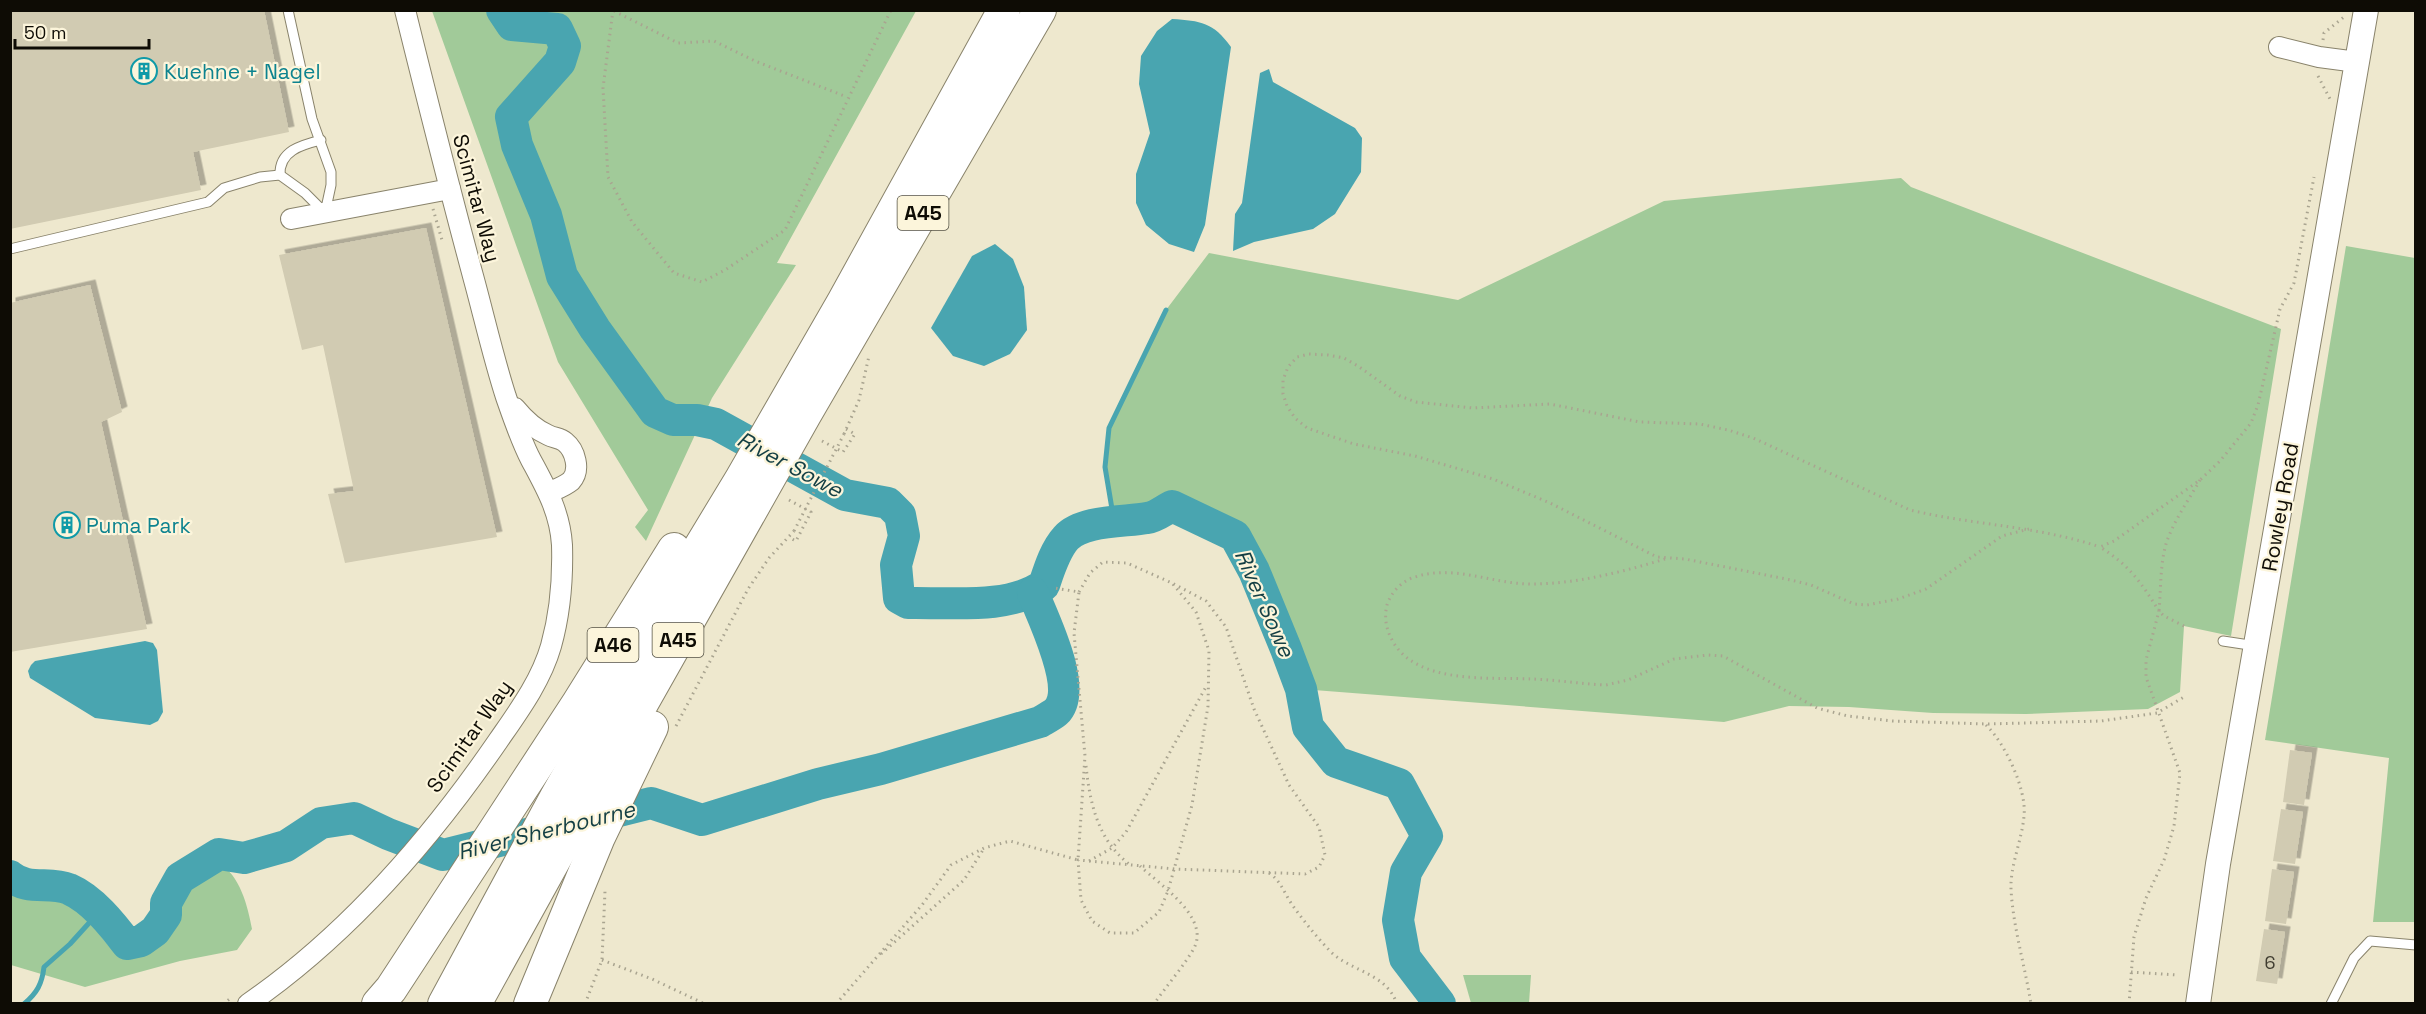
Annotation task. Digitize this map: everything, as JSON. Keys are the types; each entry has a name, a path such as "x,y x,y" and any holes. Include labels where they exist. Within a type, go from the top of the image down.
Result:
{"highway":[{"name":"A45","path":"793,419 843,302 1004,10"},
{"name":"A45","path":"475,1004 565,841 609,784 793,419 1040,10"},
{"name":"A46","path":"378,1004 391,988 578,703 757,489 793,419"},
{"name":"A45","path":"444,1004 556,797 672,593 757,489"},
{"path":"530,1004 599,837 609,784"}],"street":[{"name":"Scimitar Way","path":"248,1004 308,959 363,908 476,773 527,699 550,649 561,594 561,531 550,492 530,458 506,396 405,10"},
{"name":"Rowley Road","path":"2198,1004 2218,864 2366,10"},
{"path":"2279,47 2319,57 2357,62"},
{"path":"291,219 450,189"},
{"name":"Scimitar Way","path":"506,396 527,423 547,435 561,439 573,450 575,459 573,477 550,492"}],"lane":[{"path":"288,10 312,119 331,172 331,185 325,213"},
{"path":"280,175 279,164 282,158 303,144 321,140"},
{"path":"10,249 208,202 224,188 260,177 280,175 305,193 325,213"},
{"path":"2223,641 2256,646"},
{"path":"2331,1004 2354,958 2370,941 2415,945"}],"path":[{"path":"847,97 755,61 714,41 678,43 614,11 603,88 608,177 632,222 674,273 702,282 725,270 785,230 847,97 891,10"},
{"path":"2100,547 2114,542 2200,480 2220,461 2251,423 2258,405 2280,309 2294,283 2316,167"},
{"path":"429,194 445,248"},
{"path":"2029,529 2002,536 1926,589 1898,599 1867,605 1854,604 1811,585 1791,580 1703,562 1666,559 1647,554 1550,503 1493,479 1414,456 1354,444 1307,428 1295,418 1287,406 1283,387 1288,367 1297,357 1309,354 1328,355 1344,358 1400,396 1416,402 1473,408 1550,404 1640,422 1676,422 1728,430 1771,446 1910,510 1932,515 2029,529 2072,537 2100,547 2122,561 2135,575 2164,616 2184,626"},
{"path":"793,419 843,452 855,434 846,429"},
{"path":"675,730 748,589 769,558 794,531 844,434"},
{"path":"2129,1004 2134,937 2146,898 2164,860 2174,826 2180,773 2146,677 2146,660 2159,611 2165,546 2200,480"},
{"path":"757,489 811,512 796,541 789,538"},
{"path":"1666,559 1612,573 1533,584 1459,573 1441,572 1413,577 1401,584 1392,594 1388,604 1386,627 1397,649 1405,657 1424,668 1456,675 1606,685 1635,678 1674,659 1708,655 1723,656 1807,703 1848,716 1893,721 1986,724 2101,721 2157,712 2184,697"},
{"path":"836,1004 922,905 951,865 984,848 1010,841 1078,860 1140,866 1175,869 1305,874 1319,867 1325,855 1319,827 1289,785 1254,709 1226,627 1206,601 1172,583 1127,563 1103,562 1090,573 1078,592 1074,633 1084,756 1089,797 1104,837 1130,865"},
{"path":"1084,756 1078,860 1081,900 1092,921 1110,933 1134,933 1159,912 1168,891 1192,805 1208,706 1209,651 1196,612 1172,583"},
{"path":"1056,588 1078,592"},
{"path":"1089,861 1112,848 1126,832 1208,684"},
{"path":"1986,724 1997,735 2010,760 2024,799 2025,815 2011,886 2031,1004"},
{"path":"867,968 964,880 984,848"},
{"path":"1140,866 1183,905 1197,927 1195,945 1154,1004"},
{"path":"1267,872 1274,877 1309,928 1330,951 1383,982 1394,994 1397,1004"},
{"path":"585,1004 602,960 605,884"},
{"path":"602,960 652,979 705,1004"},
{"path":"2131,972 2177,975"}],"green space":[{"path":"432,11 916,11 777,263 796,265 712,398 646,541 635,527 648,510 558,362"},
{"path":"1901,178 1911,187 2281,329 2231,636 2184,626 2180,692 2148,709 2026,714 1933,713 1849,707 1789,706 1724,722 1301,689 1254,571 1235,536 1172,506 1150,518 1114,521 1105,467 1109,428 1166,310 1209,253 1458,300 1664,201"},
{"path":"2346,246 2415,258 2415,922 2373,922 2389,758 2265,740"},
{"path":"218,863 232,875 242,892 252,929 237,950 180,961 85,987 11,965 11,890 26,897 60,893 73,898 84,907 104,941 122,954 131,955 150,948 170,931 172,909 187,885"},
{"path":"1463,975 1531,975 1529,1003 1471,1003"}],"water":[{"path":"1172,19 1206,24 1218,32 1231,47 1205,225 1194,252 1169,244 1146,225 1136,203 1136,174 1150,133 1139,84 1141,56 1157,31"},
{"path":"1269,69 1273,82 1355,128 1362,138 1361,172 1335,214 1313,229 1254,242 1233,251 1235,214 1242,203 1260,73"},
{"path":"995,244 1013,259 1024,287 1027,330 1010,354 984,366 953,356 931,328 972,256"},
{"path":"145,641 153,643 157,650 163,712 158,721 150,725 95,718 30,678 28,671 35,661"}],"building":[{"name":"Kuehne + Nagel","path":"10,10 264,10 289,132 193,152 201,190 10,229"},
{"path":"426,228 497,537 345,563 328,494 354,491 323,345 302,350 279,255"},
{"name":"Puma Park","path":"90,285 122,412 101,422 147,629 10,652 10,303"},
{"path":"2290,750 2312,753 2304,805 2283,802"},
{"path":"2281,809 2303,812 2295,864 2273,861"},
{"path":"2272,869 2294,872 2286,924 2265,921"},
{"path":"2264,929 2285,932 2277,984 2256,981"}],"waterway":[{"name":"River Sowe","path":"502,10 512,25 557,29 565,46 560,62 511,117 517,145 546,215 562,276 595,329 655,412 673,420 697,420 716,424 845,495 888,503 900,515 904,536 896,565 899,598 908,603 979,603 1014,598 1030,593 1044,585 1059,548 1073,532 1093,525 1150,517 1172,506 1235,536 1254,571 1286,649 1301,689 1308,727 1336,762 1399,784 1427,836 1406,872 1398,920 1405,958 1440,1004"},
{"path":"1114,521 1105,467 1109,428 1166,310"},
{"name":"River Sherbourne","path":"10,876 17,881 31,885 61,887 77,893 101,913 127,944 141,941 155,931 166,915 166,903 180,878 219,854 244,858 286,846 321,823 354,818 443,855 651,803 702,820 818,784 881,769 1040,722 1052,715 1062,702 1064,688 1057,654 1033,593"},
{"path":"24,1004 38,988 44,967 70,944 99,912"}],"place":[{"name":"Kuehne + Nagel","path":"144,71"},
{"name":"Puma Park","path":"67,525"}]}
